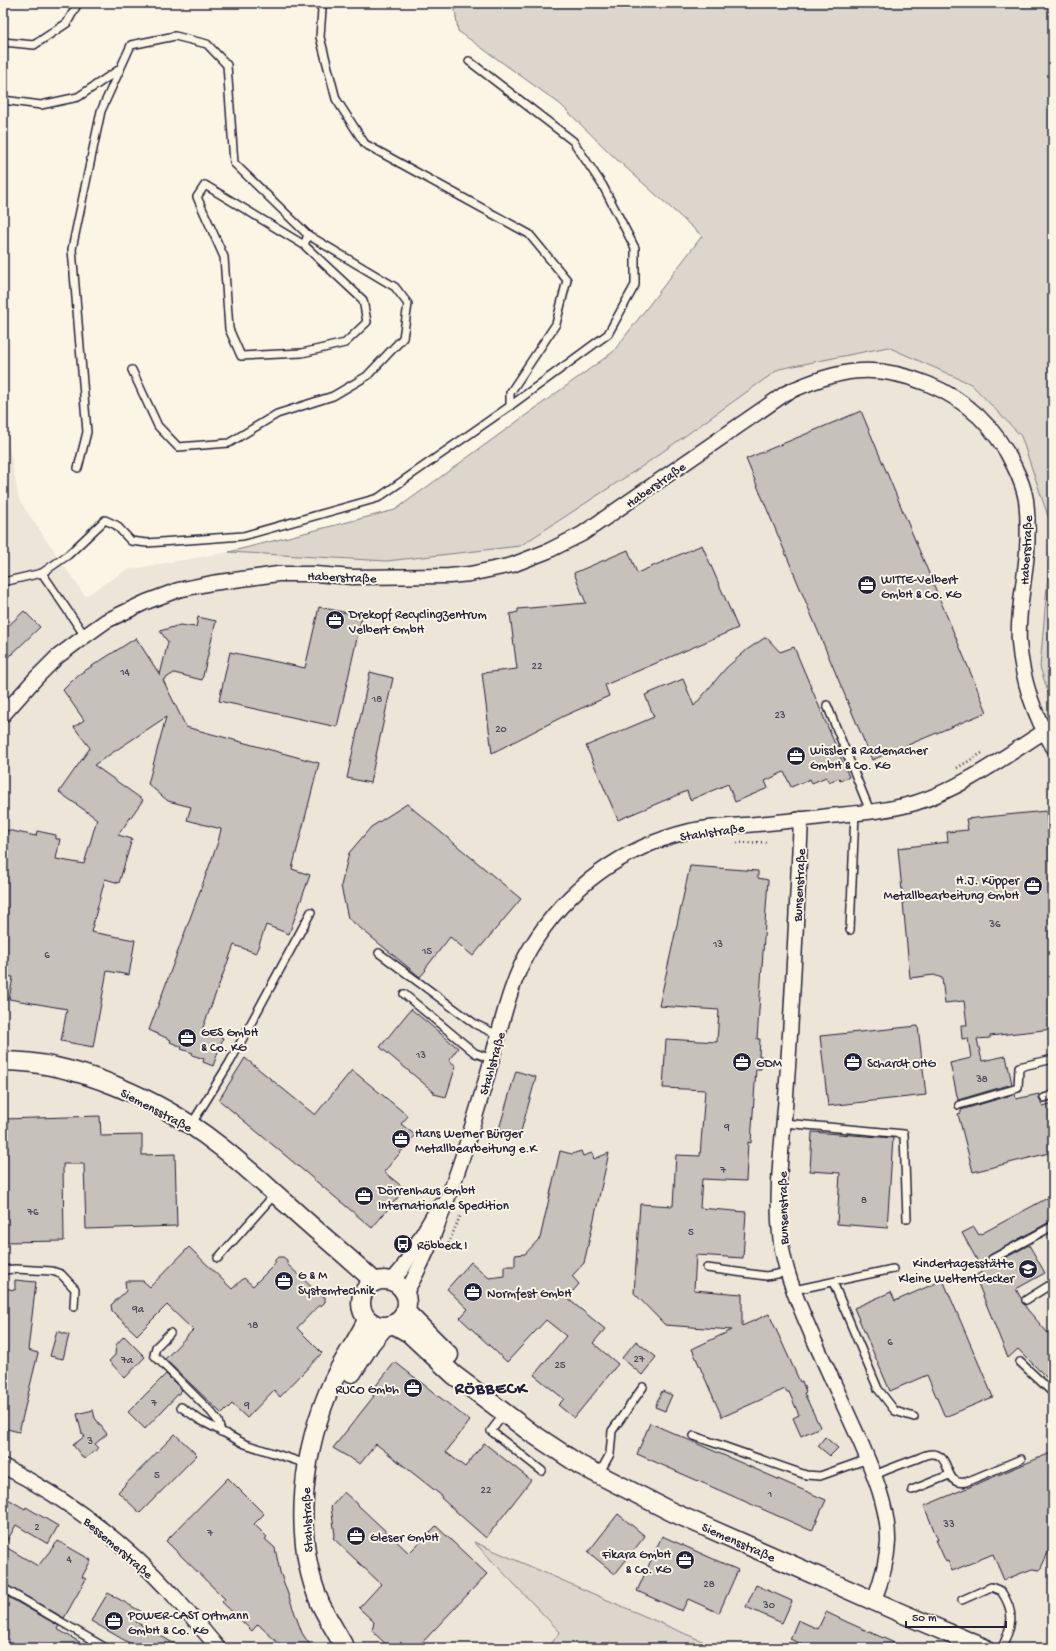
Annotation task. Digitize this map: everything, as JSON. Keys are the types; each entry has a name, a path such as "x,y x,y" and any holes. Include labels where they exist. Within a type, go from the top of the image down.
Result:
{"street":[{"name":"Haberstraße","path":"3,715 57,657 106,621 146,602 178,590 212,583 278,574 315,574 352,577 449,576 492,570 512,565 548,551 582,534 786,393 828,376 848,372 886,371 904,375 937,388 965,404 996,434 1018,475 1026,498 1028,522 1027,553 1019,640 1023,674 1027,690 1048,729 1053,747"},
{"name":"Stahlstraße","path":"405,1302 426,1256 454,1182 469,1138 516,977 530,949 556,912 572,895 604,868 639,849 657,841 692,831 870,812 914,803 948,790 1022,747 1048,729"},
{"name":"Bunsenstraße","path":"801,819 779,1204 781,1243 788,1272 799,1305 875,1474 887,1523 888,1541 882,1577 874,1600"},
{"name":"Siemensstraße","path":"3,1061 58,1068 82,1074 134,1094 191,1125 217,1144 253,1174 374,1281"},
{"name":"Stahlstraße","path":"392,1281 402,1269 454,1182"},
{"name":"Siemensstraße","path":"281,1200 354,1280 362,1294"},
{"path":"383,1279 392,1281 400,1286 405,1302 401,1319 389,1326 367,1320 360,1304 362,1294 374,1281 383,1279"},
{"name":"Siemensstraße","path":"405,1302 506,1412"},
{"name":"Stahlstraße","path":"345,1648 320,1603 308,1563 304,1519 305,1483 314,1433 333,1381 359,1337 367,1320"},
{"name":"Stahlstraße","path":"314,1433 371,1343 389,1326"},
{"name":"Siemensstraße","path":"389,1326 409,1333 454,1375 506,1412 530,1432 555,1449 599,1475 672,1512 984,1648"},
{"name":"Bessemerstraße","path":"3,1466 42,1488 78,1511 103,1530 167,1589 218,1648"}],"lane":[{"path":"3,42 34,45 67,23 78,3"},
{"path":"318,3 322,9 320,37 336,99 365,144 529,234 567,280 556,324 510,393 510,406"},
{"path":"78,468 87,432 72,249 101,111 131,45 175,36 207,44 227,65 234,163 308,235 394,287 408,304 403,338 367,376 333,396 277,414 229,443 178,447 158,426 132,370"},
{"path":"3,582 42,573 68,555 105,520 116,525 131,541 147,543 243,536 378,498 510,406 608,334 635,285 635,248 603,186 573,141 469,61"},
{"path":"3,100 41,105 78,97 120,68"},
{"path":"205,185 304,245 362,300 367,322 345,343 302,353 241,356 229,329 224,257 197,197 205,185"},
{"path":"304,245 308,235"},
{"path":"42,573 85,636"},
{"path":"827,705 870,812"},
{"path":"850,930 855,813"},
{"path":"191,1125 230,1062 311,912"},
{"path":"379,953 475,1024 498,1035"},
{"path":"404,994 475,1053 492,1059"},
{"path":"959,1105 1018,1088 1019,1067 1053,1059"},
{"path":"1044,1098 1053,1095"},
{"path":"784,1123 904,1134 907,1219"},
{"path":"218,1258 281,1200"},
{"path":"992,1259 1053,1226"},
{"path":"707,1268 766,1276 788,1272"},
{"path":"794,1290 893,1269"},
{"path":"3,1270 37,1270 61,1274 75,1289 74,1307"},
{"path":"833,1282 878,1389 895,1411 914,1417"},
{"path":"1026,1300 1053,1283"},
{"path":"170,1333 156,1347 154,1355 212,1412 218,1421 221,1432"},
{"path":"1020,1362 1053,1392"},
{"path":"599,1475 610,1454 612,1431 643,1387"},
{"path":"181,1407 200,1420 245,1444 308,1464"},
{"path":"506,1412 491,1431 542,1471"},
{"path":"694,1436 806,1475 820,1476 868,1459"},
{"path":"875,1474 930,1454 936,1455 944,1460 949,1475 955,1482 960,1483 966,1482 1021,1459"},
{"path":"912,1490 949,1475"},
{"path":"962,1600 990,1587 997,1588 1001,1591 1010,1606 1012,1616 1009,1632 1002,1648"},
{"path":"3,1588 106,1648"}],"path":[{"path":"954,771 982,753"},
{"path":"737,843 767,842"},
{"path":"447,1247 461,1214"}],"shaded area":[{"path":"454,3 1053,3 1052,705 1040,667 1052,528 1021,436 971,384 888,347 779,369 644,465 520,546 387,561 229,552 395,510 613,352 702,236 614,157 560,104 458,31"},
{"path":"888,347 971,384 1021,436 1052,528 1040,667 1053,704 1053,1648 718,1648 475,1542 560,1632 548,1648 3,1648 3,414 19,500 85,596 126,570 229,552 387,561 644,465 779,369"},
{"path":"474,1542 718,1648 548,1648 560,1632"}],"building":[{"name":"WITTE-Velbert GmbH & Co. KG","path":"861,411 987,712 872,760 746,459"},
{"path":"702,545 738,628 605,685 609,696 564,716 492,753 482,673 517,669 510,614 518,612 518,609 586,603 574,573 628,550 637,573"},
{"path":"319,607 362,616 337,727 219,701 230,652 305,668"},
{"path":"24,611 40,627 3,663 3,631"},
{"path":"198,617 216,621 202,680 174,673 163,680 186,727 319,763 292,869 310,875 289,934 266,925 256,953 234,945 202,1030 223,1038 213,1066 203,1062 204,1059 192,1055 193,1053 181,1049 182,1047 170,1042 171,1040 149,1030 218,842 221,829 187,820 191,807 168,801 148,784 166,717 94,765 143,800 118,835 132,839 119,883 105,879 91,932 135,940 129,975 107,971 93,1047 61,1041 67,1009 9,999 13,977 3,976 3,834 6,835 7,830 36,836 37,831 56,835 56,839 60,839 56,859 84,864 97,819 59,792 90,748 74,727 84,720 63,690 78,675 136,638 160,675 168,642 160,631 180,625 196,627"},
{"path":"766,637 780,652 794,647 849,777 840,781 839,778 829,782 826,777 812,783 810,779 791,787 784,772 765,781 768,788 735,802 728,784 690,800 687,791 618,820 586,746 654,717 645,695 683,679 694,706 726,668 748,649"},
{"path":"370,672 393,678 370,783 347,778"},
{"path":"407,804 521,899 473,956 450,937 420,977 348,918 341,886 349,853 371,827"},
{"path":"1046,811 1053,876 1053,1029 990,1036 990,1038 977,1039 982,1061 1006,1056 1012,1084 958,1100 950,1063 971,1058 968,1038 962,1039 961,1025 967,1025 964,1001 945,1003 942,978 934,975 910,978 898,848 948,842 947,832 968,830 966,819"},
{"path":"690,866 758,871 758,878 768,880 757,1039 760,1039 759,1056 762,1056 761,1069 756,1069 751,1143 748,1142 746,1181 702,1179 700,1208 746,1212 743,1258 696,1255 694,1290 742,1294 742,1326 769,1314 800,1382 802,1381 806,1392 804,1393 820,1427 801,1436 793,1418 799,1415 789,1392 785,1389 722,1417 692,1349 732,1330 665,1325 634,1293 640,1204 673,1206 676,1155 700,1156 705,1090 663,1088 666,1039 717,1042 719,1010 659,1006"},
{"path":"411,1009 458,1048 449,1060 456,1066 446,1097 434,1094 434,1092 380,1047"},
{"path":"918,1026 926,1095 828,1106 820,1036"},
{"path":"245,1058 315,1115 352,1070 408,1116 401,1124 415,1135 384,1172 405,1189 372,1228 219,1100"},
{"path":"516,1071 536,1077 520,1135 499,1129"},
{"path":"1015,1094 1016,1099 1039,1094 1039,1099 1043,1106 1053,1103 1053,1152 973,1172 958,1114 961,1113 961,1110"},
{"path":"100,1116 101,1136 142,1135 142,1155 175,1154 177,1226 86,1229 84,1164 63,1164 64,1241 3,1242 3,1119"},
{"path":"812,1132 893,1138 887,1228 837,1224 840,1173 810,1171"},
{"path":"560,1151 572,1154 581,1151 583,1156 592,1153 594,1159 609,1153 584,1263 572,1276 579,1284 567,1298 605,1329 593,1343 618,1364 574,1418 558,1405 564,1399 534,1375 566,1336 546,1320 507,1362 460,1318 468,1309 447,1289 471,1262 489,1278 504,1276 504,1266 515,1266 515,1255 525,1254 540,1238"},
{"path":"1053,1195 1053,1220 990,1255 987,1259 990,1263 994,1264 1029,1245 1045,1273 1016,1289 1027,1309 1053,1339 1053,1384 1018,1349 1008,1358 975,1276 983,1271 962,1233 974,1227 979,1235"},
{"path":"189,1247 232,1289 244,1278 253,1286 275,1264 275,1260 278,1257 283,1257 287,1260 287,1264 318,1293 325,1297 325,1302 321,1306 318,1306 297,1328 322,1353 280,1397 274,1390 247,1418 232,1404 222,1414 165,1359 193,1330 167,1305 137,1335 112,1311 111,1305 126,1291 125,1281 143,1281 150,1287"},
{"path":"15,1280 36,1282 28,1350 38,1353 19,1432 3,1428 3,1288 15,1290"},
{"path":"943,1280 993,1397 945,1417 927,1375 890,1391 854,1308 891,1292 895,1301"},
{"path":"57,1331 69,1335 63,1359 50,1356"},
{"path":"124,1336 145,1357 125,1378 109,1361 115,1355 116,1345"},
{"path":"636,1341 656,1357 642,1375 622,1358"},
{"path":"395,1362 470,1421 446,1452 465,1467 484,1443 531,1480 486,1538 441,1498 442,1496 376,1444 360,1464 333,1448 374,1396 370,1393"},
{"path":"166,1374 182,1390 145,1429 128,1412"},
{"path":"662,1391 672,1395 665,1411 655,1407"},
{"path":"93,1410 95,1418 107,1434 95,1444 99,1448 84,1459 73,1445 85,1436 82,1434 77,1414"},
{"path":"650,1423 826,1500 812,1531 637,1454"},
{"path":"175,1434 197,1455 140,1513 118,1492"},
{"path":"825,1437 838,1448 830,1456 818,1446"},
{"path":"1053,1452 1053,1542 1040,1570 1032,1569 1004,1580 993,1554 952,1571 948,1561 946,1562 936,1540 938,1540 924,1506"},
{"path":"228,1478 264,1514 254,1524 267,1537 265,1539 275,1548 280,1572 302,1633 312,1648 283,1648 258,1624 252,1631 222,1602 225,1599 166,1541"},
{"path":"344,1492 409,1553 436,1526 487,1574 417,1648 390,1648 372,1631 374,1622 359,1608 381,1584 333,1538 335,1535 331,1507"},
{"path":"3,1496 25,1509 26,1507 58,1526 48,1544 16,1525 4,1546 38,1566 58,1541 91,1560 82,1577 86,1579 64,1618 3,1583"},
{"path":"618,1514 645,1536 615,1574 588,1552"},
{"path":"662,1536 738,1570 719,1613 688,1599 682,1611 637,1591"},
{"path":"756,1585 792,1601 782,1623 746,1607"},
{"path":"108,1593 142,1612 136,1622 182,1648 138,1648 91,1621"},
{"path":"3,1594 59,1626 57,1629 90,1648 3,1648"},
{"path":"826,1612 906,1648 810,1648 790,1639 798,1620 818,1629"}],"place":[{"name":"WITTE-Velbert GmbH & Co. KG","path":"867,585"},
{"name":"Drekopf Recyclingzentrum Velbert GmbH","path":"335,620"},
{"name":"Wissler & Rademacher GmbH & Co. KG","path":"796,756"},
{"name":"H.J. Küpper Metallbearbeitung GmbH","path":"1033,886"},
{"name":"GES GmbH & Co. KG","path":"187,1038"},
{"name":"GDM","path":"742,1062"},
{"name":"Schardt OHG","path":"853,1062"},
{"name":"Hans Werner Bürger Metallbearbeitung e.K","path":"401,1139"},
{"name":"Dörrenhaus GmbH Internationale Spedition","path":"364,1196"},
{"name":"Röbbeck I","path":"403,1244"},
{"name":"Kindertagesstätte Kleine Weltentdecker","path":"1028,1269"},
{"name":"G & M Systemtechnik","path":"284,1281"},
{"name":"Normfest GmbH","path":"473,1292"},
{"name":"RUCO Gmbh","path":"413,1388"},
{"name":"Gleser GmbH","path":"356,1536"},
{"name":"Fikara GmbH & Co. KG","path":"685,1560"},
{"name":"POWER-CAST Ortmann GmbH & Co. KG","path":"114,1621"}],"district":[{"name":"RÖBBECK","path":"491,1387"}]}
